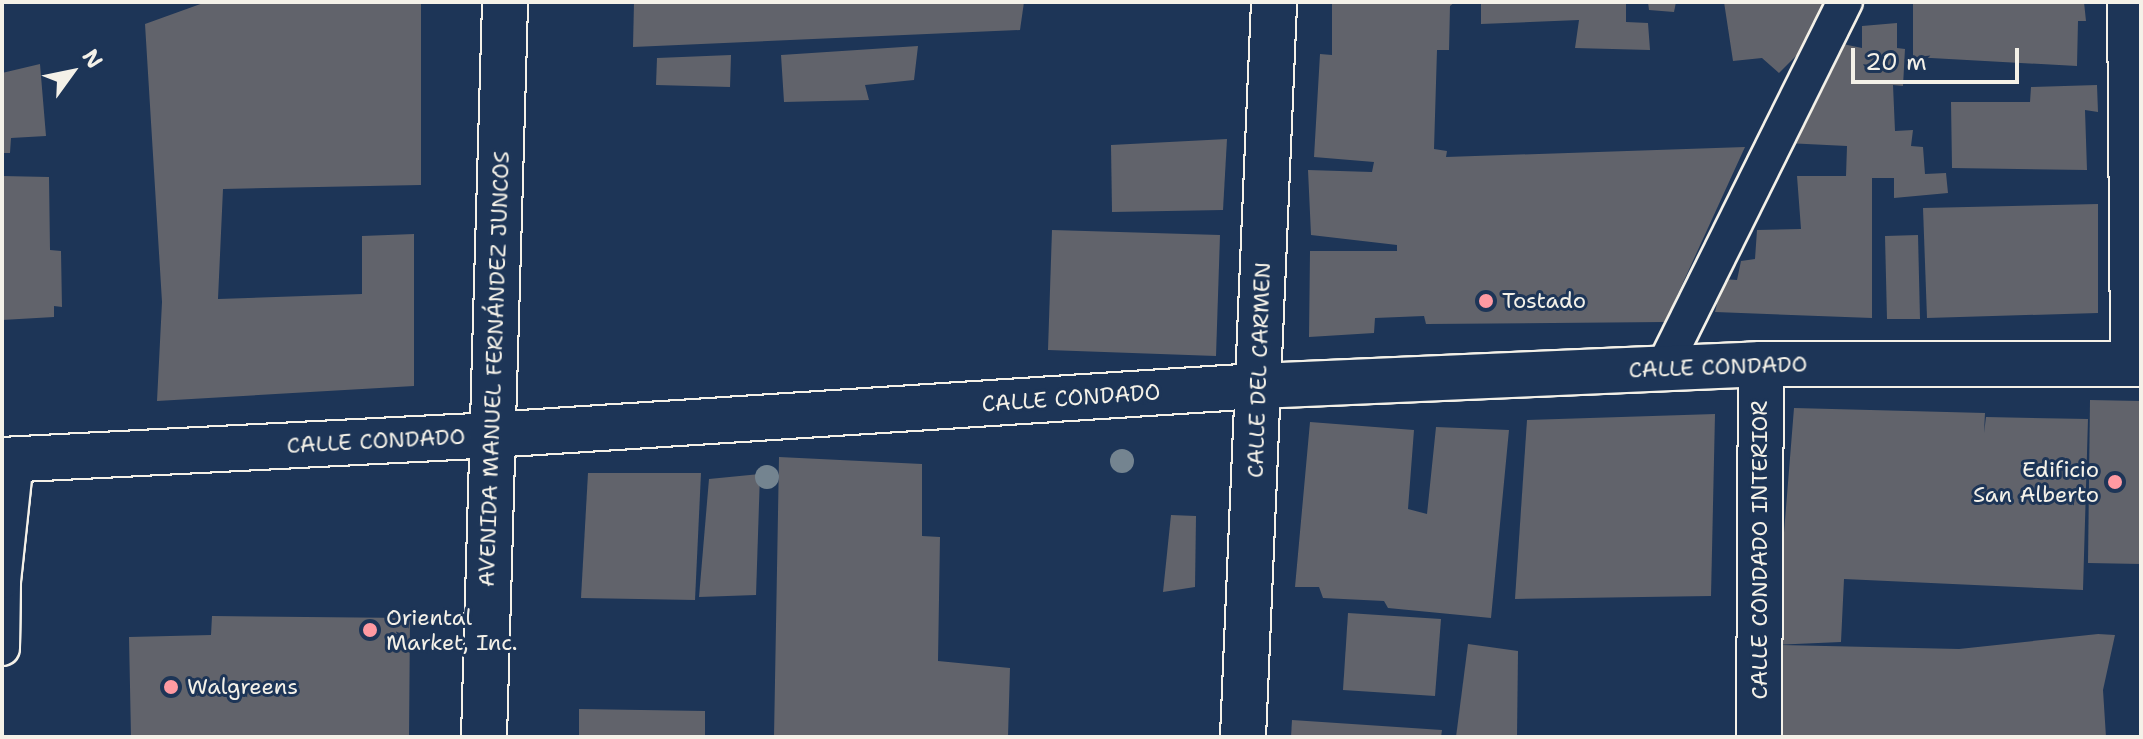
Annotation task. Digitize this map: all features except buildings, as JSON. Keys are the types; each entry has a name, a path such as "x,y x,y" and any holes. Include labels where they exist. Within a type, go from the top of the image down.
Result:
{"street":[{"name":"AVENIDA MANUEL FERNÁNDEZ JUNCOS","path":"484,737 505,2"},
{"name":"CALLE DEL CARMEN","path":"1243,737 1274,2"},
{"path":"2130,2 2137,364"},
{"name":"CALLE CONDADO","path":"9,459 491,435 1258,386 1761,364 2137,364"},
{"name":"CALLE CONDADO INTERIOR","path":"1759,737 1761,364"}],"lane":[{"path":"1663,368 1845,2"},
{"path":"2,648 2,581 9,459"}],"place":[{"name":"Tostado","path":"1486,301"},
{"name":"Edificio San Alberto","path":"2115,482"},
{"name":"Oriental Market, Inc.","path":"370,630"},
{"name":"Walgreens","path":"171,687"}]}
